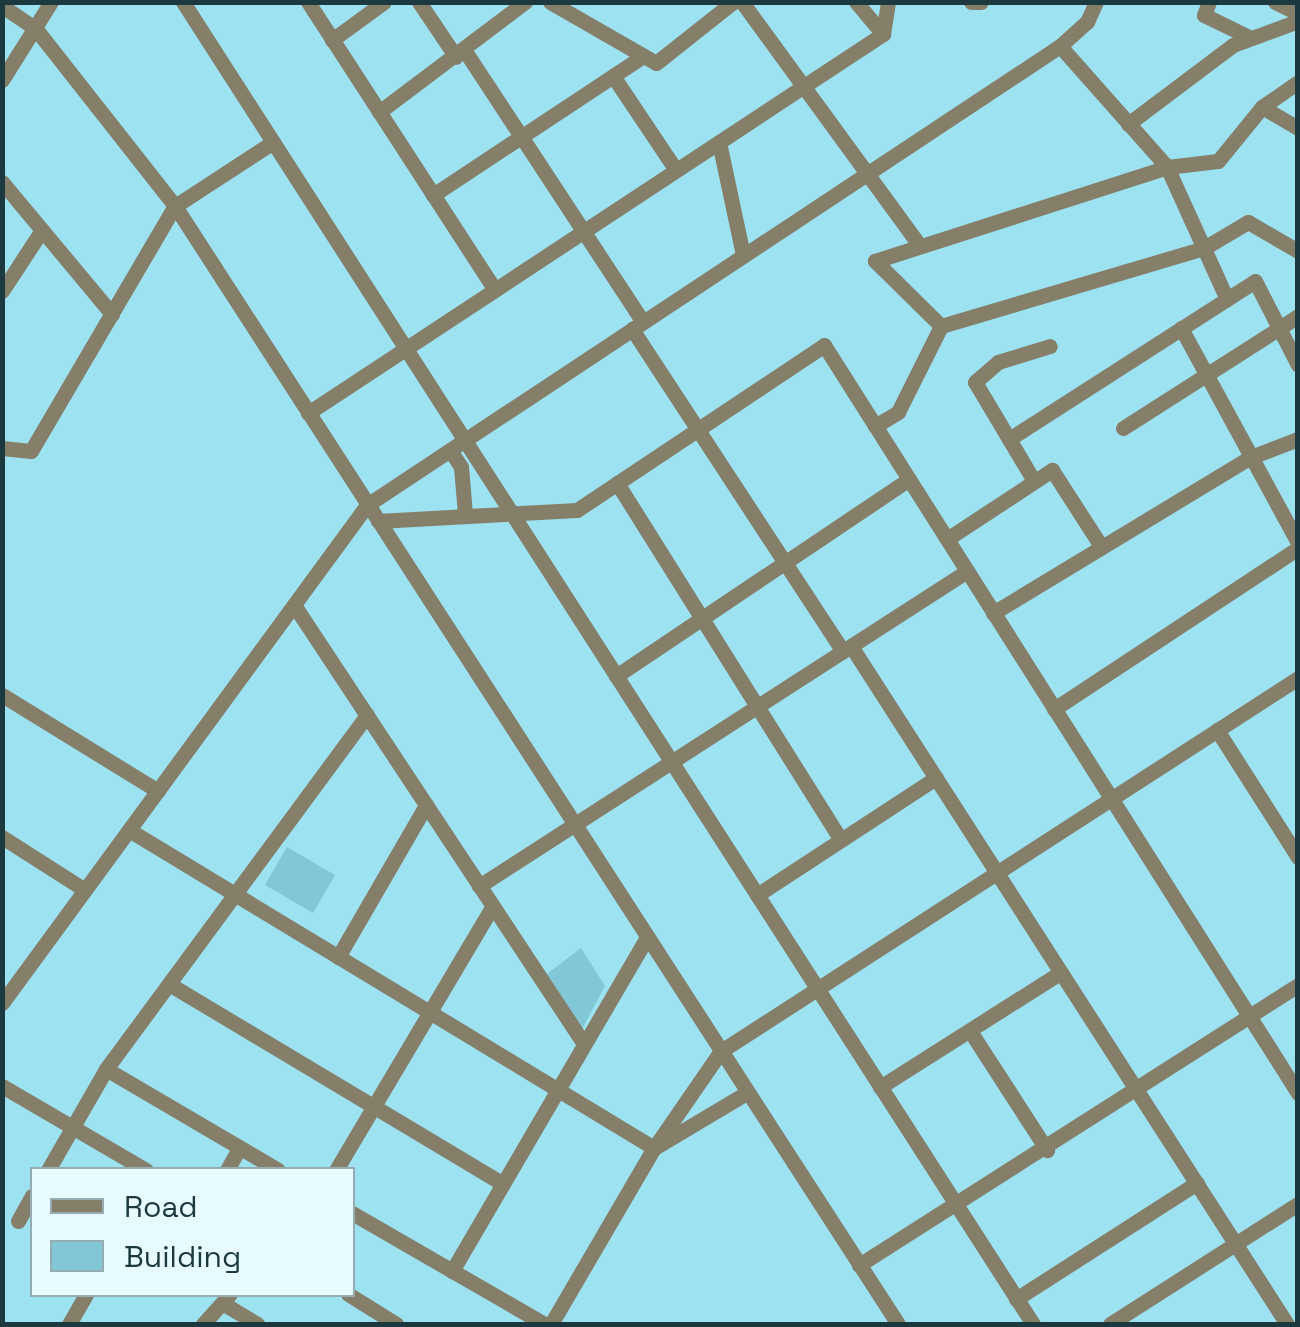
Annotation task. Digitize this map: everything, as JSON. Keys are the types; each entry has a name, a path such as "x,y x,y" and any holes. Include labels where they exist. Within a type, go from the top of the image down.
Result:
{"street":[{"path":"2,80 51,2"},
{"path":"183,2 1033,1324"},
{"path":"308,2 494,290"},
{"path":"332,40 384,2"},
{"path":"419,2 522,137 583,232 698,429 785,563 936,778 1288,1324"},
{"path":"379,112 461,54 525,2"},
{"path":"550,2 656,63 732,2"},
{"path":"742,2 920,246"},
{"path":"856,2 883,34"},
{"path":"308,413 883,34 888,2"},
{"path":"971,2 981,2"},
{"path":"2,1003 367,504 1060,46 1087,22 1096,2"},
{"path":"1209,2 1204,14 1252,38"},
{"path":"1276,2 1298,13"},
{"path":"2,6 35,28 174,206 898,1324"},
{"path":"1128,124 1252,38 1298,21"},
{"path":"1060,46 1167,167 1227,298"},
{"path":"433,196 643,56"},
{"path":"612,76 676,170"},
{"path":"941,326 875,261 1167,167 1218,160 1262,107 1298,82"},
{"path":"1262,107 1298,128"},
{"path":"2,448 31,451 174,206 273,142"},
{"path":"720,142 743,255"},
{"path":"2,182 112,314"},
{"path":"876,426 898,412 941,326 1204,248 1248,222 1298,251"},
{"path":"2,291 42,230"},
{"path":"1009,438 1255,281 1298,365"},
{"path":"1123,428 1298,316"},
{"path":"1054,709 1298,546 1181,328"},
{"path":"378,521 577,510 824,345 1298,1093"},
{"path":"1034,481 975,382 998,362 1050,346"},
{"path":"994,613 1251,458 1298,439"},
{"path":"450,450 461,467 465,514"},
{"path":"947,539 1052,470 1101,546"},
{"path":"616,676 909,480"},
{"path":"616,483 841,840"},
{"path":"480,886 967,571"},
{"path":"294,605 584,1044"},
{"path":"355,1215 547,1324 654,1148 721,1051 1298,678"},
{"path":"2,695 158,791"},
{"path":"50,1167 106,1069 367,715"},
{"path":"1217,730 1297,856"},
{"path":"756,895 936,778"},
{"path":"338,957 426,804"},
{"path":"129,830 654,1148"},
{"path":"6,846 85,890"},
{"path":"338,1167 493,906"},
{"path":"452,1272 647,937"},
{"path":"880,1087 1061,972"},
{"path":"168,984 503,1184"},
{"path":"859,1265 958,1207 1298,986"},
{"path":"970,1030 1046,1150"},
{"path":"106,1069 273,1167"},
{"path":"2,1086 141,1167"},
{"path":"654,1148 748,1092"},
{"path":"229,1167 240,1148"},
{"path":"1016,1299 1197,1184"},
{"path":"18,1221 30,1200"},
{"path":"1110,1324 1298,1204"},
{"path":"69,1324 84,1297"},
{"path":"353,1297 396,1324"},
{"path":"203,1324 227,1299 257,1324"}],"building":[{"path":"287,847 335,875 313,913 265,885"},
{"path":"581,948 605,986 582,1029 547,974"}]}
